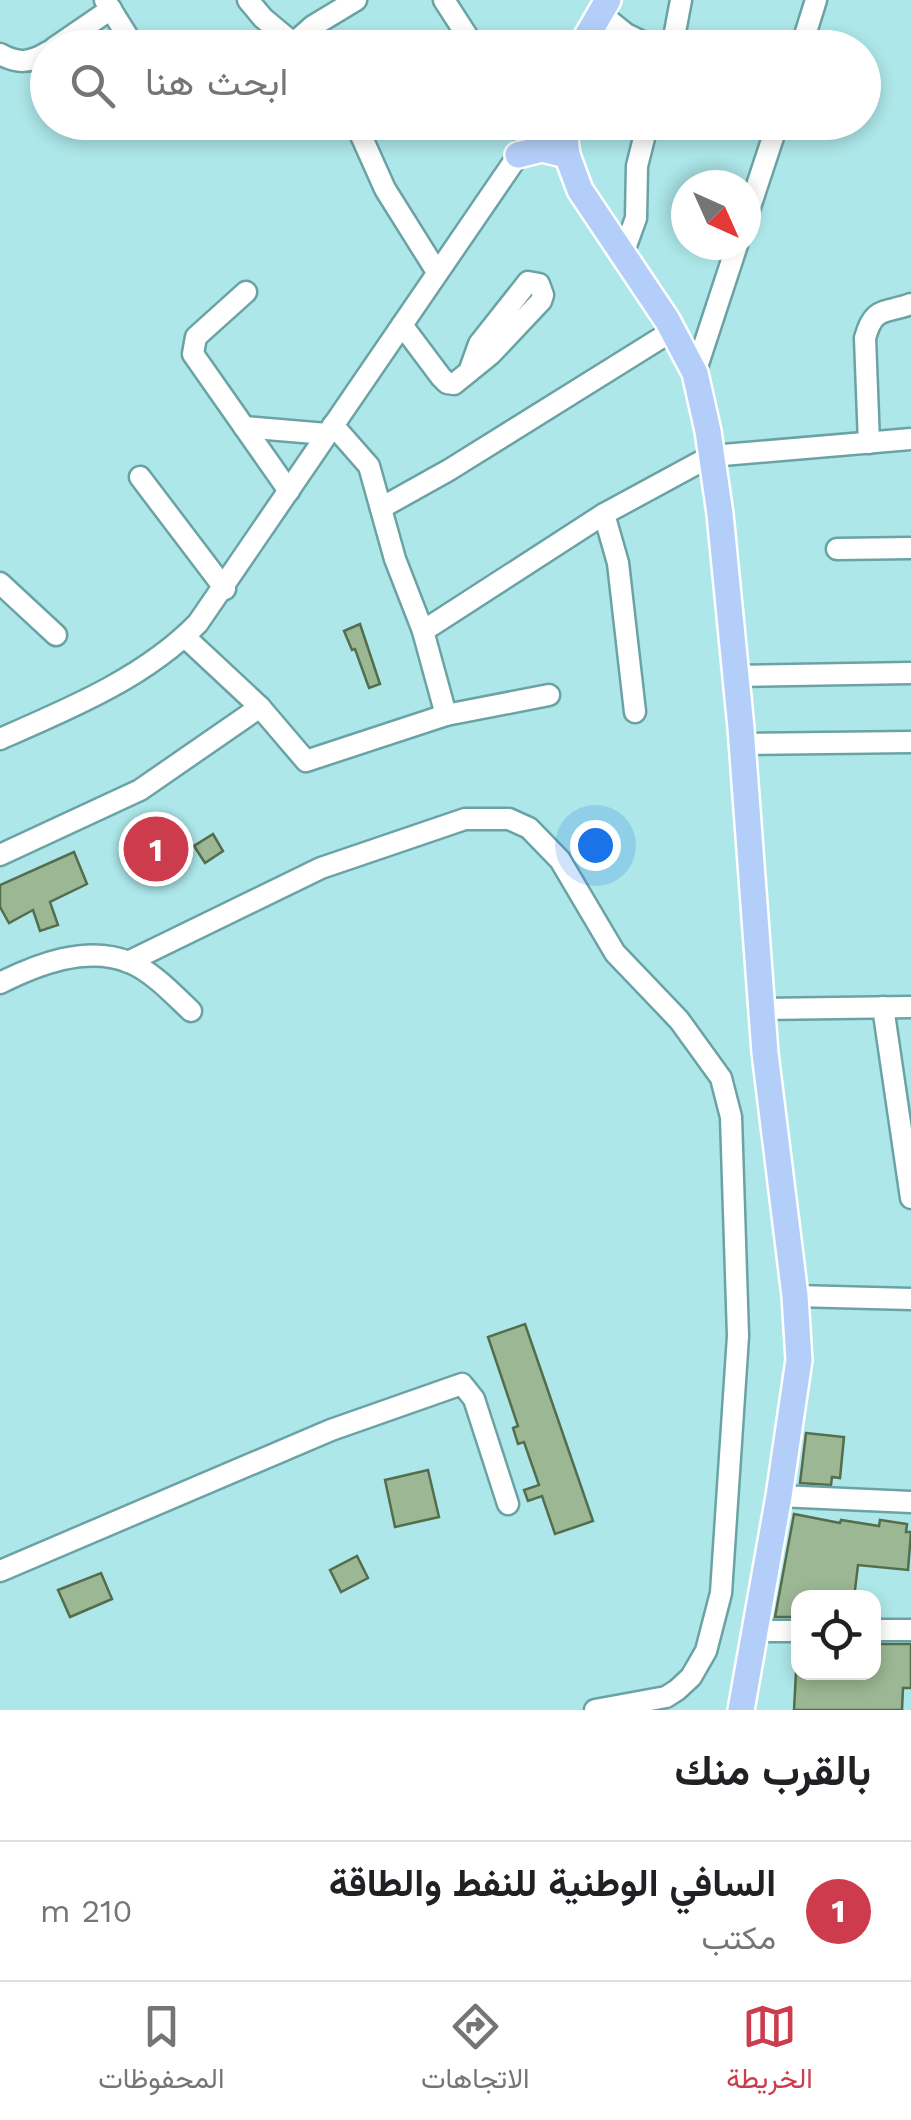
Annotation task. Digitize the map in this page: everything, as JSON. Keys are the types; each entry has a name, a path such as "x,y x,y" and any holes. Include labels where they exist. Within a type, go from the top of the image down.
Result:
{"main road":[{"path":"591,30 604,7"},
{"path":"533,140 542,150 567,155"},
{"path":"565,140 588,205 623,254 695,373 711,456 736,676 762,1009 799,1360 741,1710"}],"street":[{"path":"248,0 275,30"},
{"path":"313,30 356,0"},
{"path":"444,0 463,30"},
{"path":"675,30 681,0"},
{"path":"807,30 816,0"},
{"path":"77,30 108,5 124,30"},
{"path":"604,7 623,30"},
{"path":"0,54 20,62 30,61"},
{"path":"362,140 384,188 437,272"},
{"path":"0,738 61,712 134,673 185,637 225,589 524,140"},
{"path":"623,254 636,218 637,166 644,140"},
{"path":"761,173 772,140"},
{"path":"695,373 732,260"},
{"path":"246,292 196,337 192,348 289,492"},
{"path":"868,443 864,338 869,324 881,311 911,304"},
{"path":"402,325 447,383 454,384 469,372"},
{"path":"381,508 672,331"},
{"path":"244,427 330,429 369,466 396,559 424,631 446,715"},
{"path":"424,631 604,514 711,456 911,439"},
{"path":"140,477 225,589"},
{"path":"604,514 618,563 634,712"},
{"path":"837,549 911,548"},
{"path":"0,582 56,635"},
{"path":"185,637 260,707 306,760 446,715 549,695"},
{"path":"736,676 911,673"},
{"path":"0,855 140,790 260,707"},
{"path":"742,744 911,742"},
{"path":"128,962 321,868 465,819 509,819 529,828 560,860 615,953 679,1020 721,1078 731,1118 738,1336 721,1594 706,1651 678,1690 666,1697 595,1710"},
{"path":"0,983 30,968 65,958 97,956 128,962 166,987 191,1012"},
{"path":"762,1009 911,1007"},
{"path":"883,1008 911,1198"},
{"path":"795,1296 911,1300"},
{"path":"0,1571 331,1430 462,1384 474,1399 508,1504"},
{"path":"779,1496 911,1502"},
{"path":"881,1630 911,1630"},
{"path":"754,1632 791,1631"}],"building":[{"path":"360,624 380,684 369,688 344,631"},
{"path":"213,834 223,851 205,863 194,846"},
{"path":"74,852 87,884 50,902 58,925 40,931 33,910 9,923 0,907 0,885"},
{"path":"525,1324 593,1521 555,1534 542,1496 528,1501 524,1490 539,1485 524,1442 518,1444 513,1428 518,1426 488,1337"},
{"path":"806,1433 844,1437 840,1478 832,1477 831,1485 800,1483"},
{"path":"428,1470 439,1517 395,1527 385,1480"},
{"path":"794,1514 840,1523 841,1520 879,1526 880,1520 907,1524 906,1532 911,1532 908,1570 858,1565 855,1590 791,1590 791,1617 775,1617"},
{"path":"357,1556 368,1578 341,1592 330,1570"},
{"path":"101,1573 112,1599 70,1617 58,1590"},
{"path":"881,1644 911,1644 911,1688 903,1688 902,1710 794,1710 796,1680 881,1680"}],"place":[{"name":"السافي الوطنية للنفط والطاقة","path":"156,849"}]}
